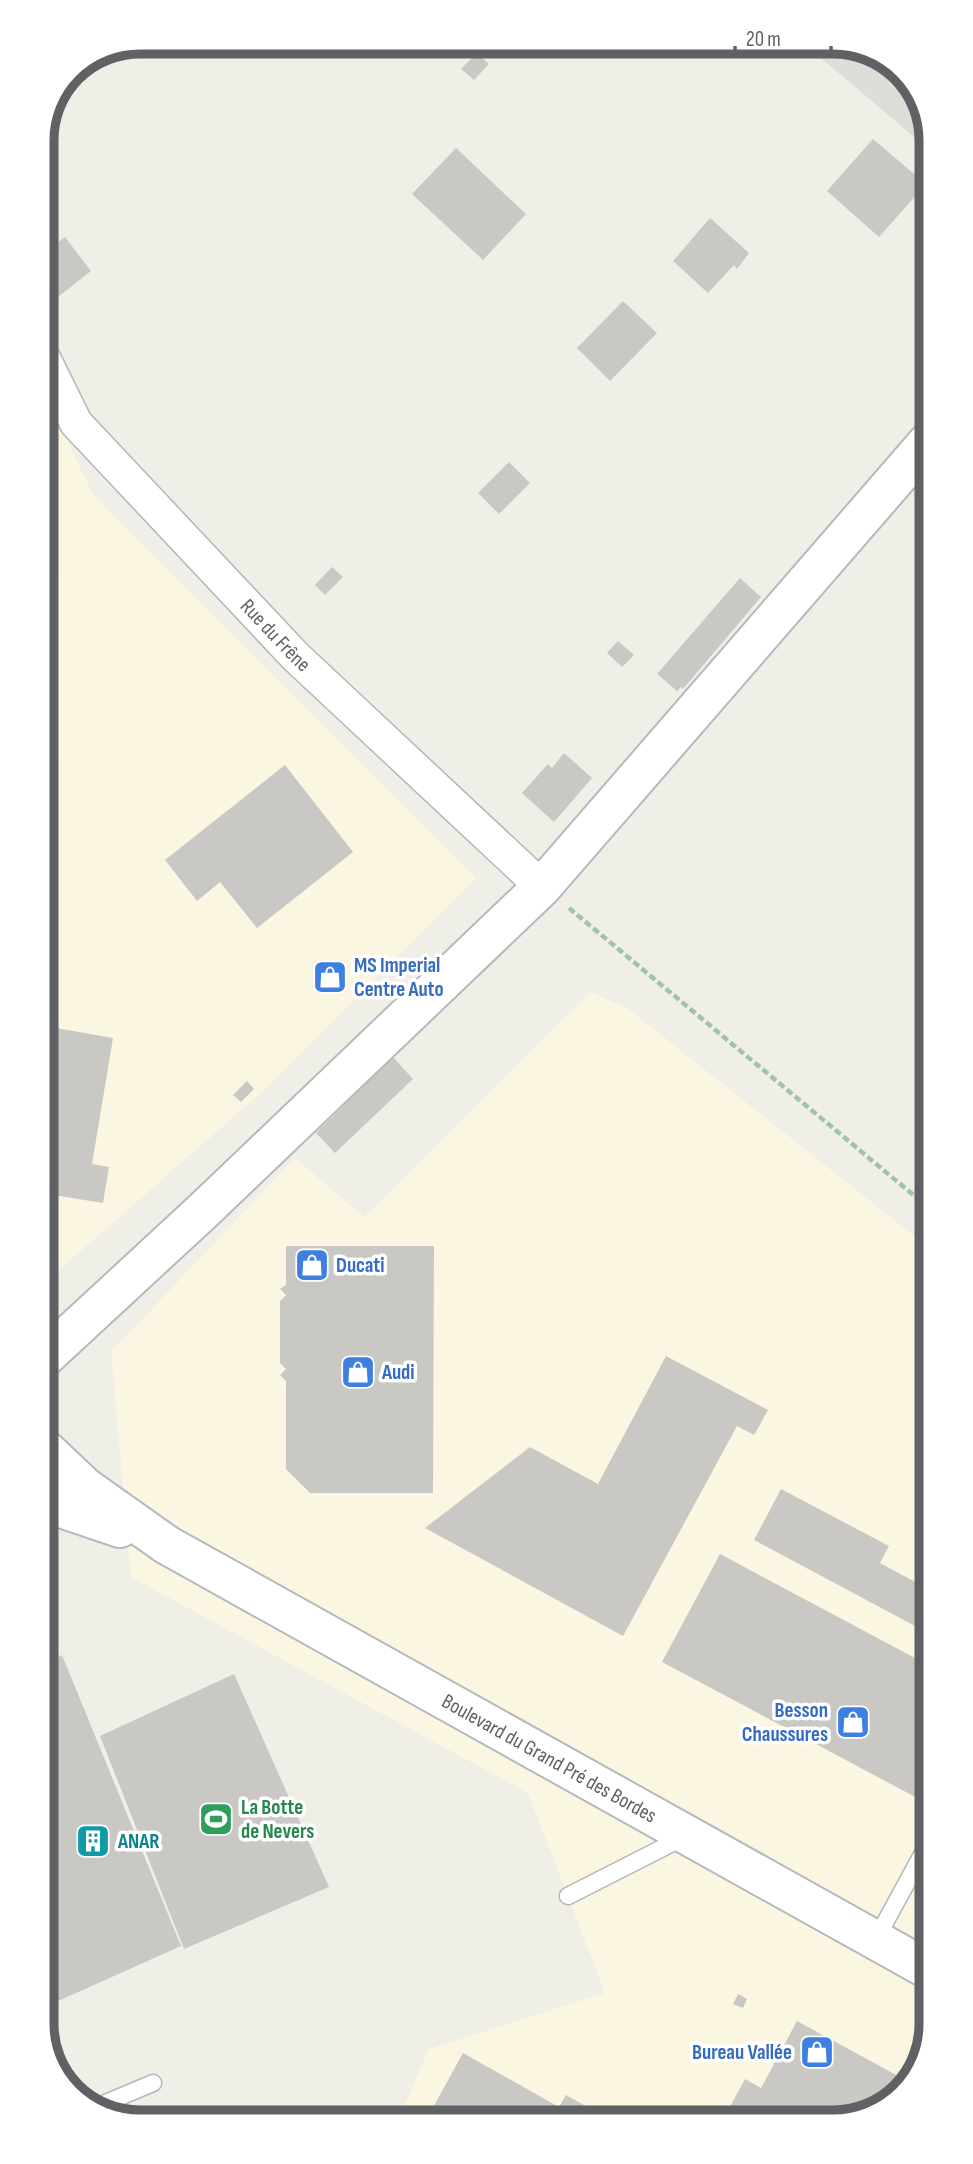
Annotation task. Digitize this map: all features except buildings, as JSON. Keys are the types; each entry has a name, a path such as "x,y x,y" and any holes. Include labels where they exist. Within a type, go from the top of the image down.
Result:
{"main road":[{"path":"54,1350 542,887 919,452"},
{"name":"Boulevard du Grand Pré des Bordes","path":"54,1458 85,1487 167,1545 919,1965"},
{"name":"Boulevard du Grand Pré des Bordes","path":"54,1506 167,1545"}],"street":[{"name":"Rue du Frêne","path":"54,378 76,423 295,656 542,887"}],"lane":[{"path":"568,1896 688,1835"},
{"path":"875,1941 919,1862"},
{"path":"107,2102 153,2083"}],"path":[{"path":"542,887 919,1200"}],"shaded area":[{"path":"816,54 849,56 871,63 885,72 907,97 914,113 919,141"},
{"path":"54,412 92,493 476,878 262,1092 54,1274"},
{"path":"591,992 630,1010 919,1240 919,2023 910,2062 889,2088 871,2101 832,2110 402,2110 429,2049 605,1993 528,1793 131,1577 111,1352 295,1158 364,1217"}],"place":[{"name":"MS Imperial Centre Auto","path":"330,977"},
{"name":"Ducati","path":"312,1265"},
{"name":"Audi","path":"358,1372"},
{"name":"Besson Chaussures","path":"853,1722"},
{"name":"La Botte de Nevers","path":"216,1819"},
{"name":"ANAR","path":"93,1841"},
{"name":"Bureau Vallée","path":"817,2052"}]}
